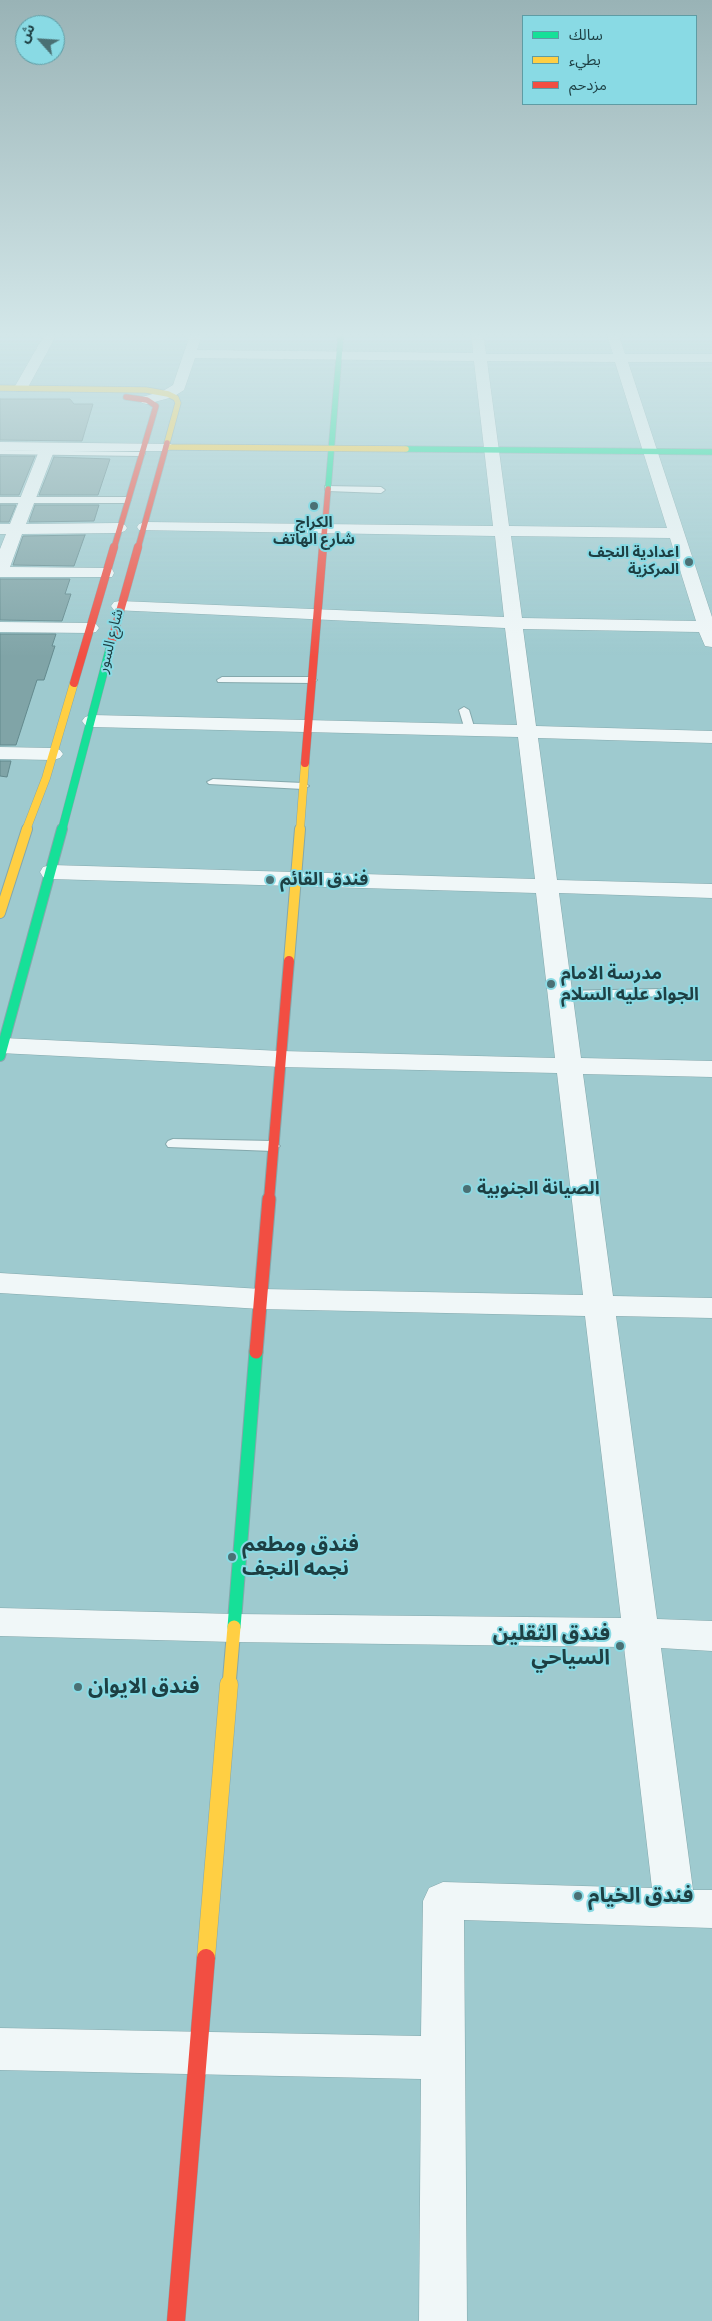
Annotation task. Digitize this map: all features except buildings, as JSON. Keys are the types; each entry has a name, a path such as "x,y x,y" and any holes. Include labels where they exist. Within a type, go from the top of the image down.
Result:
{"street":[{"name":"شارع السور","path":"0,912 17,859 26,842 46,778 145,440"},
{"name":"شارع السور","path":"1,1051 54,843 77,778 120,606 146,527 168,440"},
{"path":"176,2321 332,440"},
{"path":"442,2321 443,1901 694,1909 641,1633 491,440"},
{"path":"647,440 709,627 712,644"},
{"path":"0,446 47,450 142,451 166,447 712,452"},
{"path":"47,450 27,500 8,529 0,571 106,573"},
{"path":"146,527 677,533"},
{"path":"8,529 119,528"},
{"path":"120,606 514,623 709,627"},
{"path":"0,627 90,628"},
{"path":"92,721 308,725 712,738"},
{"path":"0,753 53,754"},
{"path":"46,778 77,778"},
{"path":"7,841 26,842"},
{"path":"50,864 296,878 712,890"},
{"path":"1,1051 712,1069"},
{"path":"0,1283 261,1299 712,1308"},
{"path":"0,1622 234,1628 641,1633 712,1636"},
{"path":"0,2049 443,2058"}],"lane":[{"path":"0,452 47,450"},
{"path":"328,488 381,490"},
{"path":"0,500 127,500"},
{"path":"222,680 312,680"},
{"path":"464,710 470,730"},
{"path":"213,782 303,786"},
{"path":"561,995 662,993"},
{"path":"173,1144 273,1146"}],"traffic: fast":[{"path":"328,489 332,440"},
{"path":"406,449 712,452"},
{"path":"0,1056 87,739 112,640"},
{"path":"234,1627 256,1352"}],"traffic: slow":[{"path":"166,447 406,449"},
{"path":"0,913 22,842 46,778 74,683"},
{"path":"289,961 305,763"},
{"path":"206,1958 234,1627"}],"traffic: jam":[{"path":"74,683 146,440"},
{"path":"112,640 167,443"},
{"path":"305,763 328,489"},
{"path":"256,1352 289,961"},
{"path":"176,2321 206,1958"}],"place":[{"name":"الكراج شارع الهاتف","path":"314,506"},
{"name":"اعدادية النجف المركزية","path":"689,562"},
{"name":"فندق القائم","path":"270,880"},
{"name":"مدرسة الامام الجواد عليه السلام","path":"551,984"},
{"name":"الصيانة الجنوبية","path":"467,1189"},
{"name":"فندق ومطعم نجمه النجف","path":"232,1557"},
{"name":"فندق الثقلين السياحي","path":"620,1646"},
{"name":"فندق الايوان","path":"78,1687"},
{"name":"فندق الخيام","path":"578,1896"}]}
